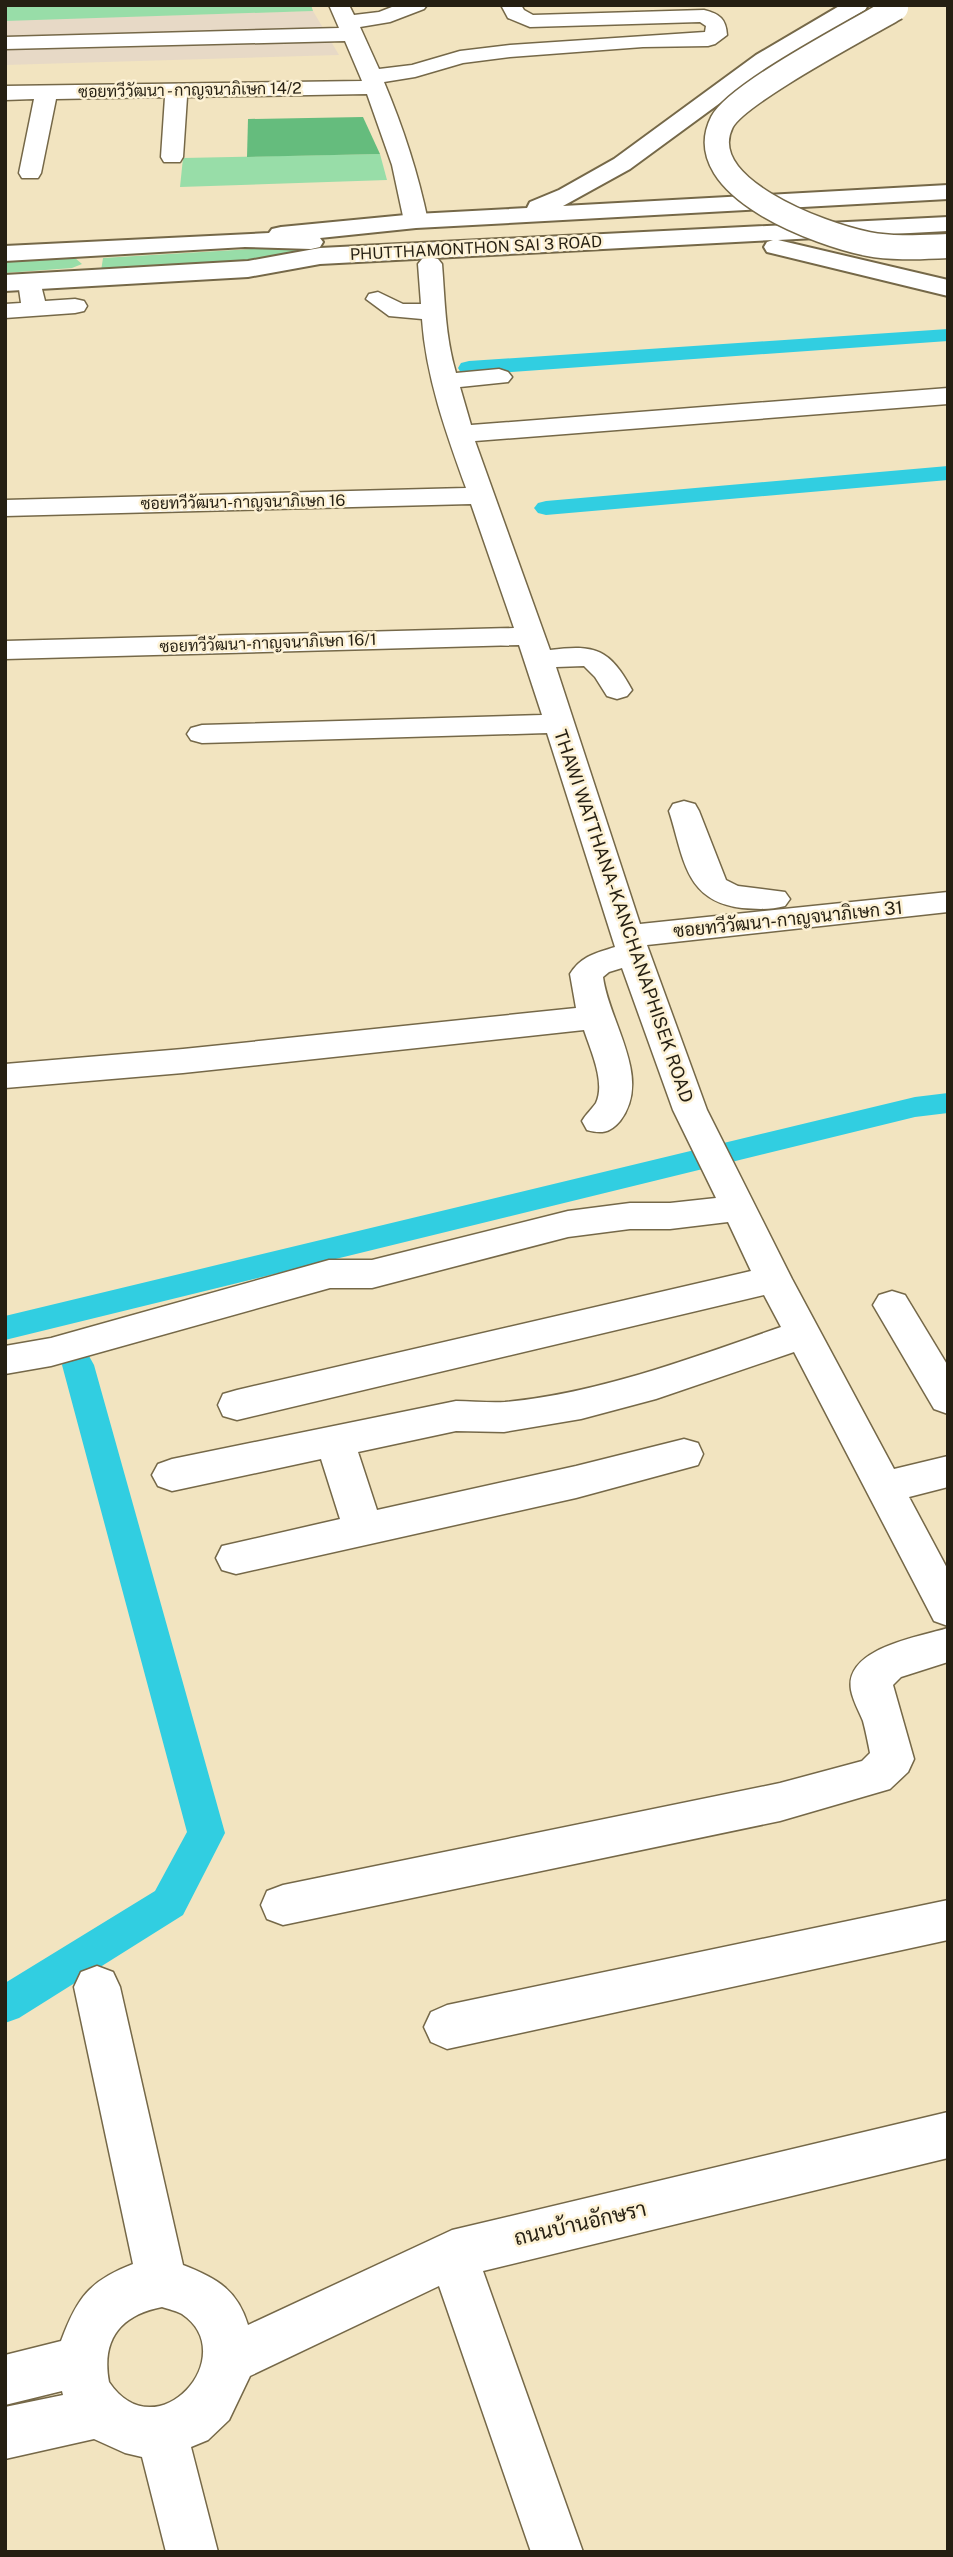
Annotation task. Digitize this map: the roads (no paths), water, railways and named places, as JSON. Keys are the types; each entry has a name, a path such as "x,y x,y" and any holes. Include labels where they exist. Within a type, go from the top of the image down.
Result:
{"main road":[{"path":"514,216 565,198 696,111 752,68 857,5"},
{"path":"898,6 742,100 721,124 716,143 717,153 746,191 779,213 817,230 868,244 948,246"},
{"path":"245,240 304,230 416,221 948,192"},
{"name":"PHUTTHAMONTHON SAI 3 ROAD","path":"18,283 248,269 320,256 948,208"},
{"name":"PHUTTHAMONTHON SAI 3 ROAD","path":"5,254 245,240 319,243 689,229 948,224"},
{"path":"248,269 324,273 430,264 948,237"},
{"path":"776,247 948,288"},
{"path":"74,279 90,264 86,257 75,250"},
{"path":"846,262 948,262"}],"street":[{"path":"5,43 383,18 417,5"},
{"name":"ซอยทวีวัฒนา - กาญจนาภิเษก 14/2","path":"5,93 176,91 373,82 460,57 618,43 709,40 716,35 716,23 712,18 704,16 530,21 515,14 511,5"},
{"path":"346,21 397,138 416,221"},
{"path":"172,157 176,91"},
{"path":"30,173 46,92"},
{"name":"THAWI WATTHANA-KANCHANAPHISEK ROAD","path":"430,264 436,312 437,351 444,382 630,944 690,1110 774,1279 948,1609"},
{"path":"18,283 34,309"},
{"path":"378,299 398,311 436,312"},
{"path":"5,311 75,306"},
{"path":"444,382 499,377"},
{"path":"460,434 948,396"},
{"name":"ซอยทวีวัฒนา-กาญจนาภิเษก 16","path":"5,509 480,496"},
{"name":"ซอยทวีวัฒนา-กาญจนาภิเษก 16/1","path":"5,650 534,648 599,660 606,667 617,690"},
{"path":"202,734 557,724"},
{"path":"684,811 708,881 716,890 776,909 839,895 948,882"},
{"name":"ซอยทวีวัฒนา-กาญจนาภิเษก 31","path":"630,944 776,909 948,902"},
{"path":"600,1121 614,1102 617,1082 595,1017 586,974 630,944"},
{"path":"5,1076 183,1061 595,1017"},
{"path":"5,1360 51,1353 329,1274 372,1274 568,1224 630,1216 670,1216 731,1195"},
{"path":"237,1405 774,1279"},
{"path":"892,1305 948,1399"},
{"path":"172,1475 456,1416 502,1417 568,1408 680,1379 804,1334"},
{"path":"335,1442 362,1530"},
{"path":"236,1558 576,1482 684,1454"},
{"path":"883,1488 948,1471"},
{"path":"283,1905 780,1802 875,1776 893,1759 884,1722 872,1691 872,1679 887,1664 948,1645"},
{"path":"447,2027 948,1920"},
{"path":"97,1987 162,2282"},
{"name":"ถนนบ้านอักษรา","path":"229,2360 452,2254 948,2135"},
{"path":"452,2254 557,2552"},
{"path":"162,2282 185,2286 205,2297 219,2315 228,2337 229,2360 222,2385 207,2407 186,2424 161,2432 140,2433 119,2426 100,2412 90,2398 83,2379 82,2359 87,2336 99,2313 117,2297 139,2286 162,2282"},
{"path":"5,2380 41,2373 82,2359"},
{"path":"5,2432 100,2412"},
{"path":"161,2432 191,2552"}],"waterway":[{"path":"469,368 948,335"},
{"path":"546,508 948,473"},
{"path":"5,1328 915,1107 948,1103"},
{"path":"5,2005 169,1903 206,1833 78,1365"}]}
